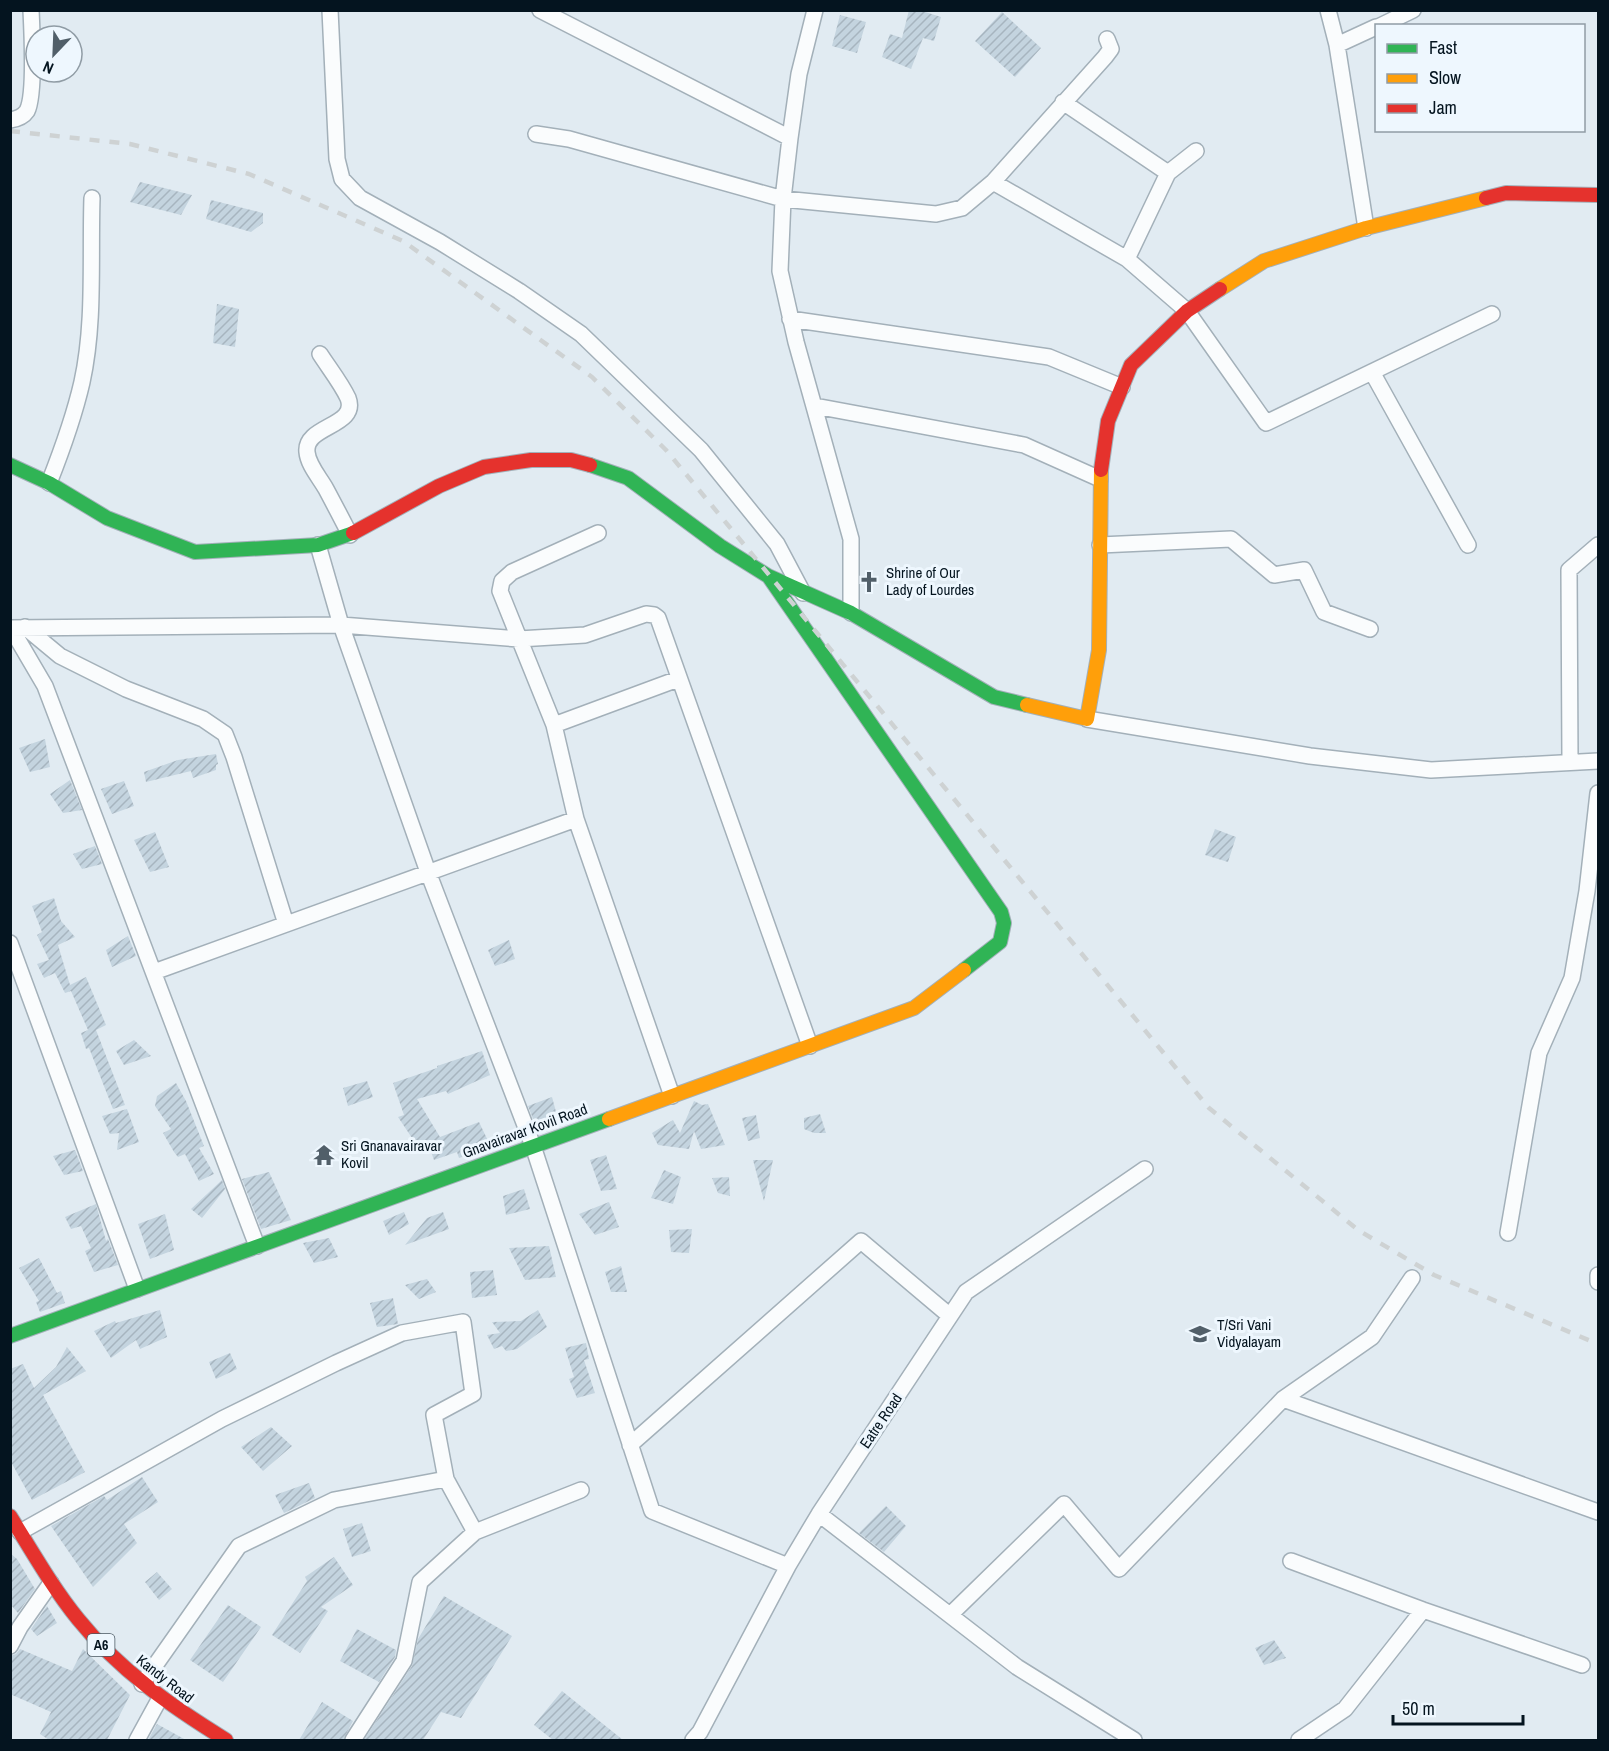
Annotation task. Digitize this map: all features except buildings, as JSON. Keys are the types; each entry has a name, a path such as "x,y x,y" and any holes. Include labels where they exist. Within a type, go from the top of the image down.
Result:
{"main road":[{"path":"10,465 49,483 107,518 195,552 318,545 350,535 439,486 484,467 531,460 571,460 628,478 720,546 768,576 851,614 994,697 1087,719 1099,650 1100,479 1108,421 1131,365 1186,311 1264,261 1366,228 1506,193 1599,195"},
{"name":"Gnavairavar Kovil Road","path":"12,1331 137,1289 915,1008 1000,942 1004,922 1001,912 768,576"},
{"name":"Kandy Road","path":"10,1516 51,1583 89,1633 142,1684 226,1740"}],"street":[{"path":"10,120 17,119 26,113 29,102 32,52 31,10"},
{"path":"330,10 337,159 342,179 360,198 440,242 581,333 700,450 777,544 803,593"},
{"path":"540,10 790,138"},
{"path":"815,10 799,74 790,138 783,199 780,271 790,320 851,539 851,614"},
{"path":"1328,10 1336,45 1366,228"},
{"path":"1382,24 1413,10"},
{"path":"1336,45 1375,27"},
{"path":"536,134 569,139 783,199 936,214 962,208 993,182 1106,57 1111,49 1107,39"},
{"path":"1063,102 1168,173"},
{"path":"1127,260 1168,173 1196,151"},
{"path":"993,182 1127,260 1186,311 1266,423 1492,314"},
{"path":"49,483 69,431 82,381 89,328 92,198"},
{"path":"790,320 1049,357 1122,387"},
{"path":"320,354 348,399 349,409 345,417 314,435 308,444 307,452 312,466 350,535"},
{"path":"1372,372 1468,545"},
{"path":"815,406 1024,445 1100,479"},
{"path":"598,533 512,572 502,581 500,591 554,725 576,819 672,1096"},
{"path":"1100,545 1231,539 1274,575 1304,570 1324,612 1370,629"},
{"path":"318,545 341,625 428,872 533,1146 652,1511 788,1566"},
{"path":"1570,762 1569,570 1599,545"},
{"path":"16,628 341,625 519,639 585,635 646,614 654,615 658,618 810,1046"},
{"path":"16,628 60,656 126,689 202,719 225,734 286,924"},
{"path":"16,628 45,686 257,1246"},
{"path":"554,725 678,679"},
{"path":"1087,719 1310,756 1431,770 1599,761"},
{"path":"1508,1233 1539,1053 1572,978 1587,891 1599,794"},
{"path":"154,972 576,819"},
{"path":"10,943 137,1289"},
{"name":"Eatre Road","path":"693,1740 700,1732 788,1566 819,1514 966,1292 1145,1169"},
{"path":"630,1446 861,1241 950,1316"},
{"path":"1599,1275 1599,1282"},
{"path":"950,1615 1064,1504 1119,1569 1283,1399 1372,1336 1412,1278"},
{"path":"20,1532 222,1419 336,1363 402,1333 463,1323 473,1394 434,1415 446,1479 475,1532"},
{"path":"1283,1399 1599,1512"},
{"path":"142,1684 239,1546 334,1500 446,1479"},
{"path":"352,1740 404,1661 420,1582 475,1532 581,1490"},
{"path":"819,1514 1017,1667 1134,1740"},
{"path":"1291,1561 1582,1665"},
{"path":"10,1646 20,1627 51,1583"},
{"path":"1299,1740 1345,1709 1423,1610"},
{"path":"137,1740 160,1698"}],"railway":[{"path":"10,131 130,144 249,174 403,241 592,377 666,450 1209,1108 1358,1230 1434,1275 1598,1344"}],"traffic: fast":[{"path":"10,465 49,483 107,518 195,552 318,545 353,533"},
{"path":"590,465 628,478 720,546 768,576 851,613 994,697 1027,705"},
{"path":"769,577 1001,912 1004,923 1000,942 964,970"},
{"path":"10,1336 609,1119"}],"traffic: slow":[{"path":"1220,289 1264,261 1366,228 1486,198"},
{"path":"1027,705 1087,719 1099,650 1101,470"},
{"path":"609,1119 914,1008 964,970"}],"traffic: jam":[{"path":"1486,198 1506,193 1598,195"},
{"path":"1101,470 1108,421 1131,365 1187,311 1220,289"},
{"path":"353,533 439,486 484,467 531,460 571,460 590,465"},
{"path":"10,1516 42,1569 78,1619 111,1655 147,1686 226,1740"}],"place":[{"name":"Shrine of Our Lady of Lourdes","path":"869,582"},
{"name":"Sri Gnanavairavar Kovil","path":"324,1155"},
{"name":"T/Sri Vani Vidyalayam","path":"1200,1334"}]}
